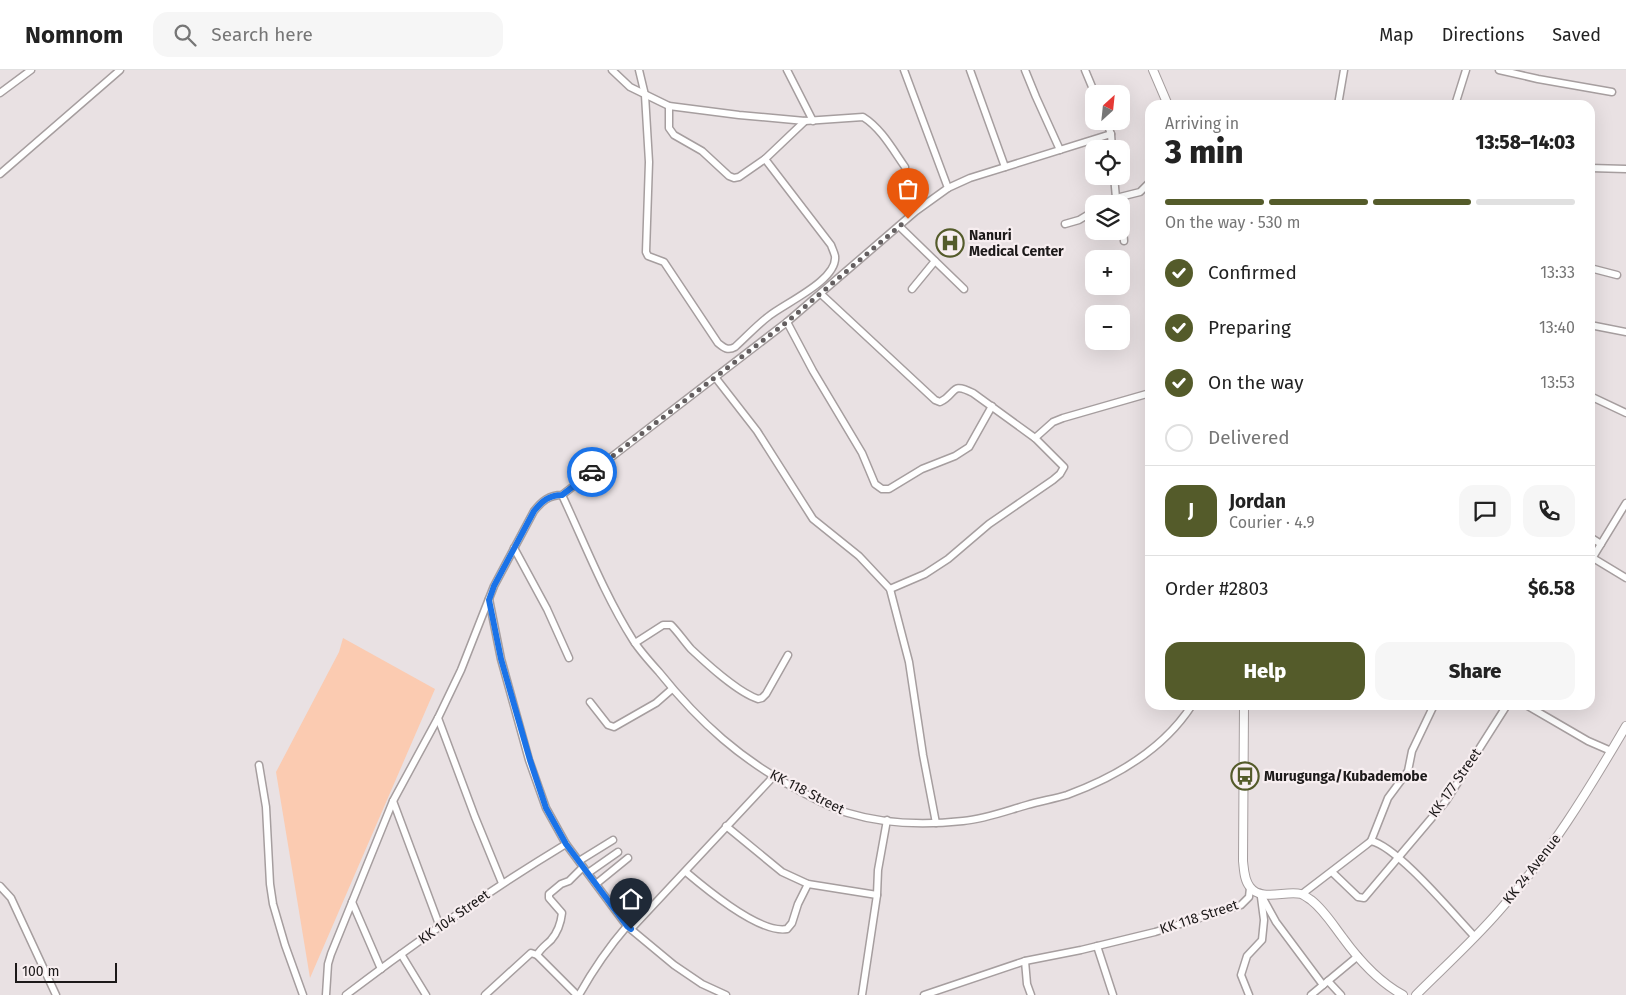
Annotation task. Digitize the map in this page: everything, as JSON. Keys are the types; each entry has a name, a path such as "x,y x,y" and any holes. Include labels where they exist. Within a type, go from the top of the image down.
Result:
{"street":[{"path":"0,93 31,70"},
{"path":"0,174 120,70"},
{"path":"612,70 630,87 669,106 809,121 863,117 869,121 890,145 904,167"},
{"path":"639,70 645,95 648,162 646,252 648,256 664,262 718,343 731,350 768,316 816,285 827,275 834,262 835,255 830,245 764,158"},
{"path":"787,70 809,121"},
{"path":"904,70 948,188"},
{"path":"970,70 1006,167"},
{"path":"1026,70 1036,98 1060,150"},
{"path":"1085,70 1091,85"},
{"path":"1153,70 1166,100"},
{"path":"1339,100 1344,70"},
{"path":"1457,100 1466,70"},
{"path":"1499,70 1612,92"},
{"path":"669,106 669,128 674,134 702,151 729,176 734,178 764,158 809,121"},
{"path":"1109,130 1111,140"},
{"path":"326,995 328,964 393,801 438,718 489,600 514,548 540,503 553,495 562,495 787,322 899,226 948,188 970,178 1111,134"},
{"path":"1595,168 1626,169"},
{"path":"1130,197 1145,187"},
{"path":"1065,224 1085,216"},
{"path":"899,226 964,289"},
{"path":"912,289 935,261"},
{"path":"1595,269 1617,275"},
{"path":"821,294 935,400 940,402 957,388 962,387 992,406 1035,438 1064,467 1060,474 989,524 948,559 925,574 890,589"},
{"path":"787,322 813,371 862,453 875,484 882,490 890,489 922,469 963,452 969,447 992,406"},
{"path":"1595,326 1626,332"},
{"path":"715,377 758,431 814,518 859,556 890,589 909,662 923,755 936,823"},
{"path":"1035,438 1053,422 1063,418 1145,394"},
{"path":"1595,398 1626,413"},
{"name":"KK 118 Street","path":"562,495 603,586 634,643 672,689 709,728 773,777 821,802 848,813 887,820 936,823 964,821 988,817 1065,795 1125,768 1148,754 1164,740 1189,710"},
{"path":"1595,554 1626,503"},
{"path":"1595,540 1601,544"},
{"path":"514,548 548,609 569,658"},
{"path":"1595,562 1626,578"},
{"path":"489,600 501,659 530,760 546,808 566,844 629,928 674,965 702,984 726,995"},
{"path":"634,643 663,626 671,625 690,648 708,664 736,687 758,699 766,694 788,655"},
{"path":"590,702 608,725 614,727 656,703 672,689"},
{"path":"1244,710 1243,861 1246,880 1250,888"},
{"path":"1404,995 1384,983 1358,956 1322,910 1302,894 1371,841 1388,798 1408,771 1412,751 1432,710"},
{"name":"KK 177 Street","path":"1332,872 1358,898 1362,898 1399,857 1456,787 1504,710"},
{"path":"1535,710 1588,741 1612,751"},
{"path":"438,718 502,883"},
{"name":"KK 24 Avenue","path":"1416,995 1475,937 1515,893 1581,802 1626,726"},
{"path":"258,765 266,807 270,884 273,904 303,995"},
{"path":"485,995 531,953 537,955 578,995 598,963 629,928 686,872 726,826 773,777"},
{"path":"393,801 440,927"},
{"path":"862,995 878,895 878,870 887,820"},
{"path":"726,826 782,872 808,884 878,895"},
{"path":"579,861 613,840"},
{"path":"1371,841 1379,843 1399,857 1475,937"},
{"name":"KK 104 Street","path":"346,995 502,883 566,844"},
{"path":"588,874 618,852"},
{"path":"596,884 628,858"},
{"path":"537,955 540,949 553,938 562,918 562,912 549,898 548,894 568,881 583,867"},
{"path":"686,872 710,893 733,909 777,930 787,929 792,923 798,904 808,884"},
{"path":"0,886 11,898 56,995"},
{"name":"KK 118 Street","path":"924,995 1025,962 1155,932 1241,905 1249,897 1250,888 1260,893 1302,894"},
{"path":"1260,893 1276,922 1325,983 1341,995"},
{"path":"1249,995 1241,975 1247,956 1262,940 1264,920 1260,893"},
{"path":"352,902 381,969"},
{"path":"285,945 307,995"},
{"path":"1097,946 1113,995"},
{"path":"401,954 426,995"},
{"path":"1311,995 1358,956"},
{"path":"1025,962 1027,984 1031,995"}],"shaded area":[{"path":"343,638 435,689 310,978 276,772 339,652"}],"way so far":[{"path":"592,472 787,322 908,219"}],"place":[{"name":"Nanuri Medical Center","path":"950,243"},
{"name":"Murugunga/Kubademobe","path":"1245,776"}],"route":[{"path":"592,472 562,495 553,495 540,503 494,586 489,600 501,659 546,808 566,844 631,929"}]}
